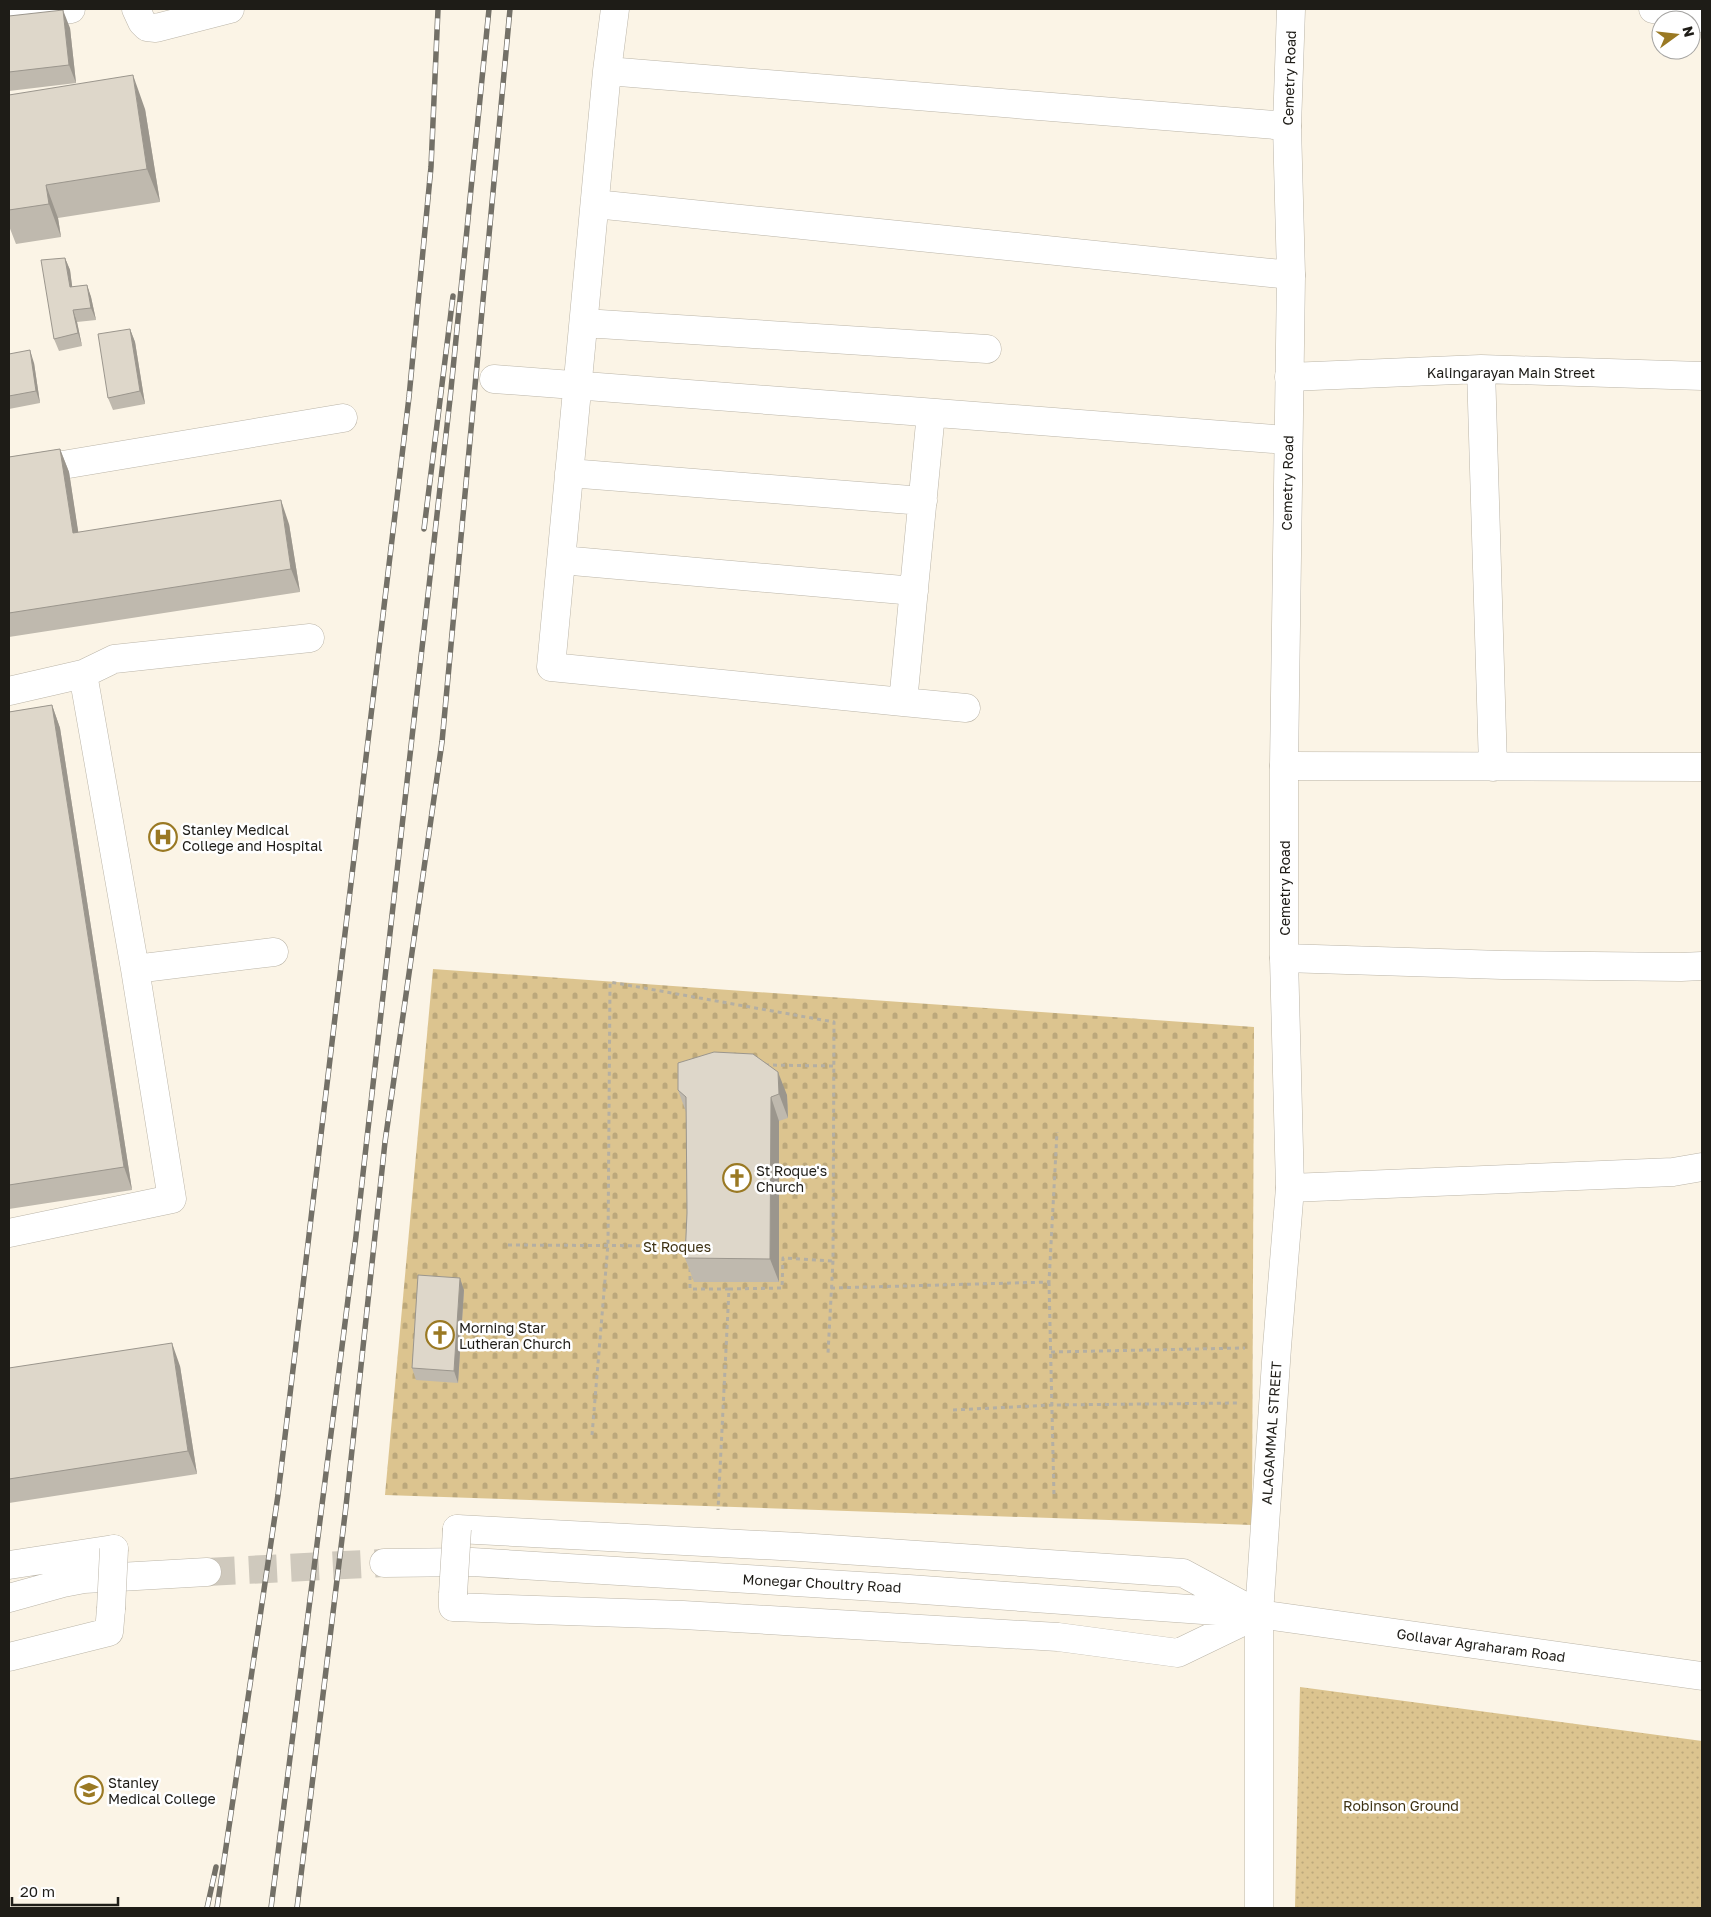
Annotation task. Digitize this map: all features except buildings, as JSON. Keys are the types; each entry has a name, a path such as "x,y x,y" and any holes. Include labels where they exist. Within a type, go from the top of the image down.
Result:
{"street":[{"path":"9,16 71,9"},
{"path":"136,9 142,22 147,27 156,28 230,9"},
{"path":"615,9 607,71 551,667 966,708"},
{"name":"Cemetry Road","path":"1284,958 1287,440 1291,275 1287,126 1291,9"},
{"path":"1653,9 1702,18"},
{"path":"607,71 1287,126"},
{"path":"595,204 1291,275"},
{"path":"584,323 987,349"},
{"path":"1481,369 1493,767"},
{"name":"Kalingarayan Main Street","path":"1289,377 1481,369 1702,376"},
{"path":"494,379 1287,440"},
{"path":"903,702 931,413"},
{"path":"9,474 343,418"},
{"path":"569,473 923,502"},
{"path":"561,560 914,591"},
{"path":"9,691 83,674 114,659 310,638"},
{"path":"9,1233 172,1198 135,969 83,674"},
{"path":"1284,766 1702,767"},
{"path":"135,969 274,952"},
{"path":"1284,958 1502,965 1702,966"},
{"name":"ALAGAMMAL STREET","path":"1259,1908 1259,1614 1290,1188 1284,958"},
{"path":"1290,1188 1673,1172 1702,1168"},
{"path":"457,1529 717,1543 1183,1573 1259,1614 1178,1653 1058,1637 682,1615 453,1607 457,1529"},
{"path":"9,1565 114,1549 110,1632 9,1657"},
{"name":"Monegar Choultry Road","path":"384,1563 472,1562 909,1589 1259,1614"},
{"path":"9,1598 64,1583 84,1580 207,1572"},
{"name":"Gollavar Agraharam Road","path":"1259,1614 1702,1676"}],"path":[{"path":"592,1435 608,1244 610,982 834,1022 833,1261 828,1353"},
{"path":"764,1065 834,1066"},
{"path":"1054,1497 1049,1282 1057,1132"},
{"path":"508,1245 608,1244 691,1246 691,1254"},
{"path":"690,1263 690,1289 729,1289 782,1288 783,1258 833,1261"},
{"path":"831,1288 1049,1282"},
{"path":"717,1543 729,1289"},
{"path":"1051,1352 1277,1347"},
{"path":"953,1410 1052,1405 1273,1402"}],"green space":[{"name":"St Roques","path":"433,969 1254,1027 1252,1525 385,1495"},
{"name":"Robinson Ground","path":"1300,1687 1702,1741 1702,1908 1295,1908"}],"tunnel":[{"path":"207,1572 384,1563"}],"railway":[{"path":"217,1908 278,1495 409,397 431,167 438,9"},
{"path":"271,1908 356,1236 450,399 489,9"},
{"path":"297,1908 346,1506 385,1142 442,742 510,9"},
{"path":"424,529 453,296"},
{"path":"207,1908 216,1867"}],"place":[{"name":"Stanley Medical College and Hospital","path":"163,837"},
{"name":"St Roque's Church","path":"737,1178"},
{"name":"Morning Star Lutheran Church","path":"440,1335"},
{"name":"Stanley Medical College","path":"89,1790"}]}
